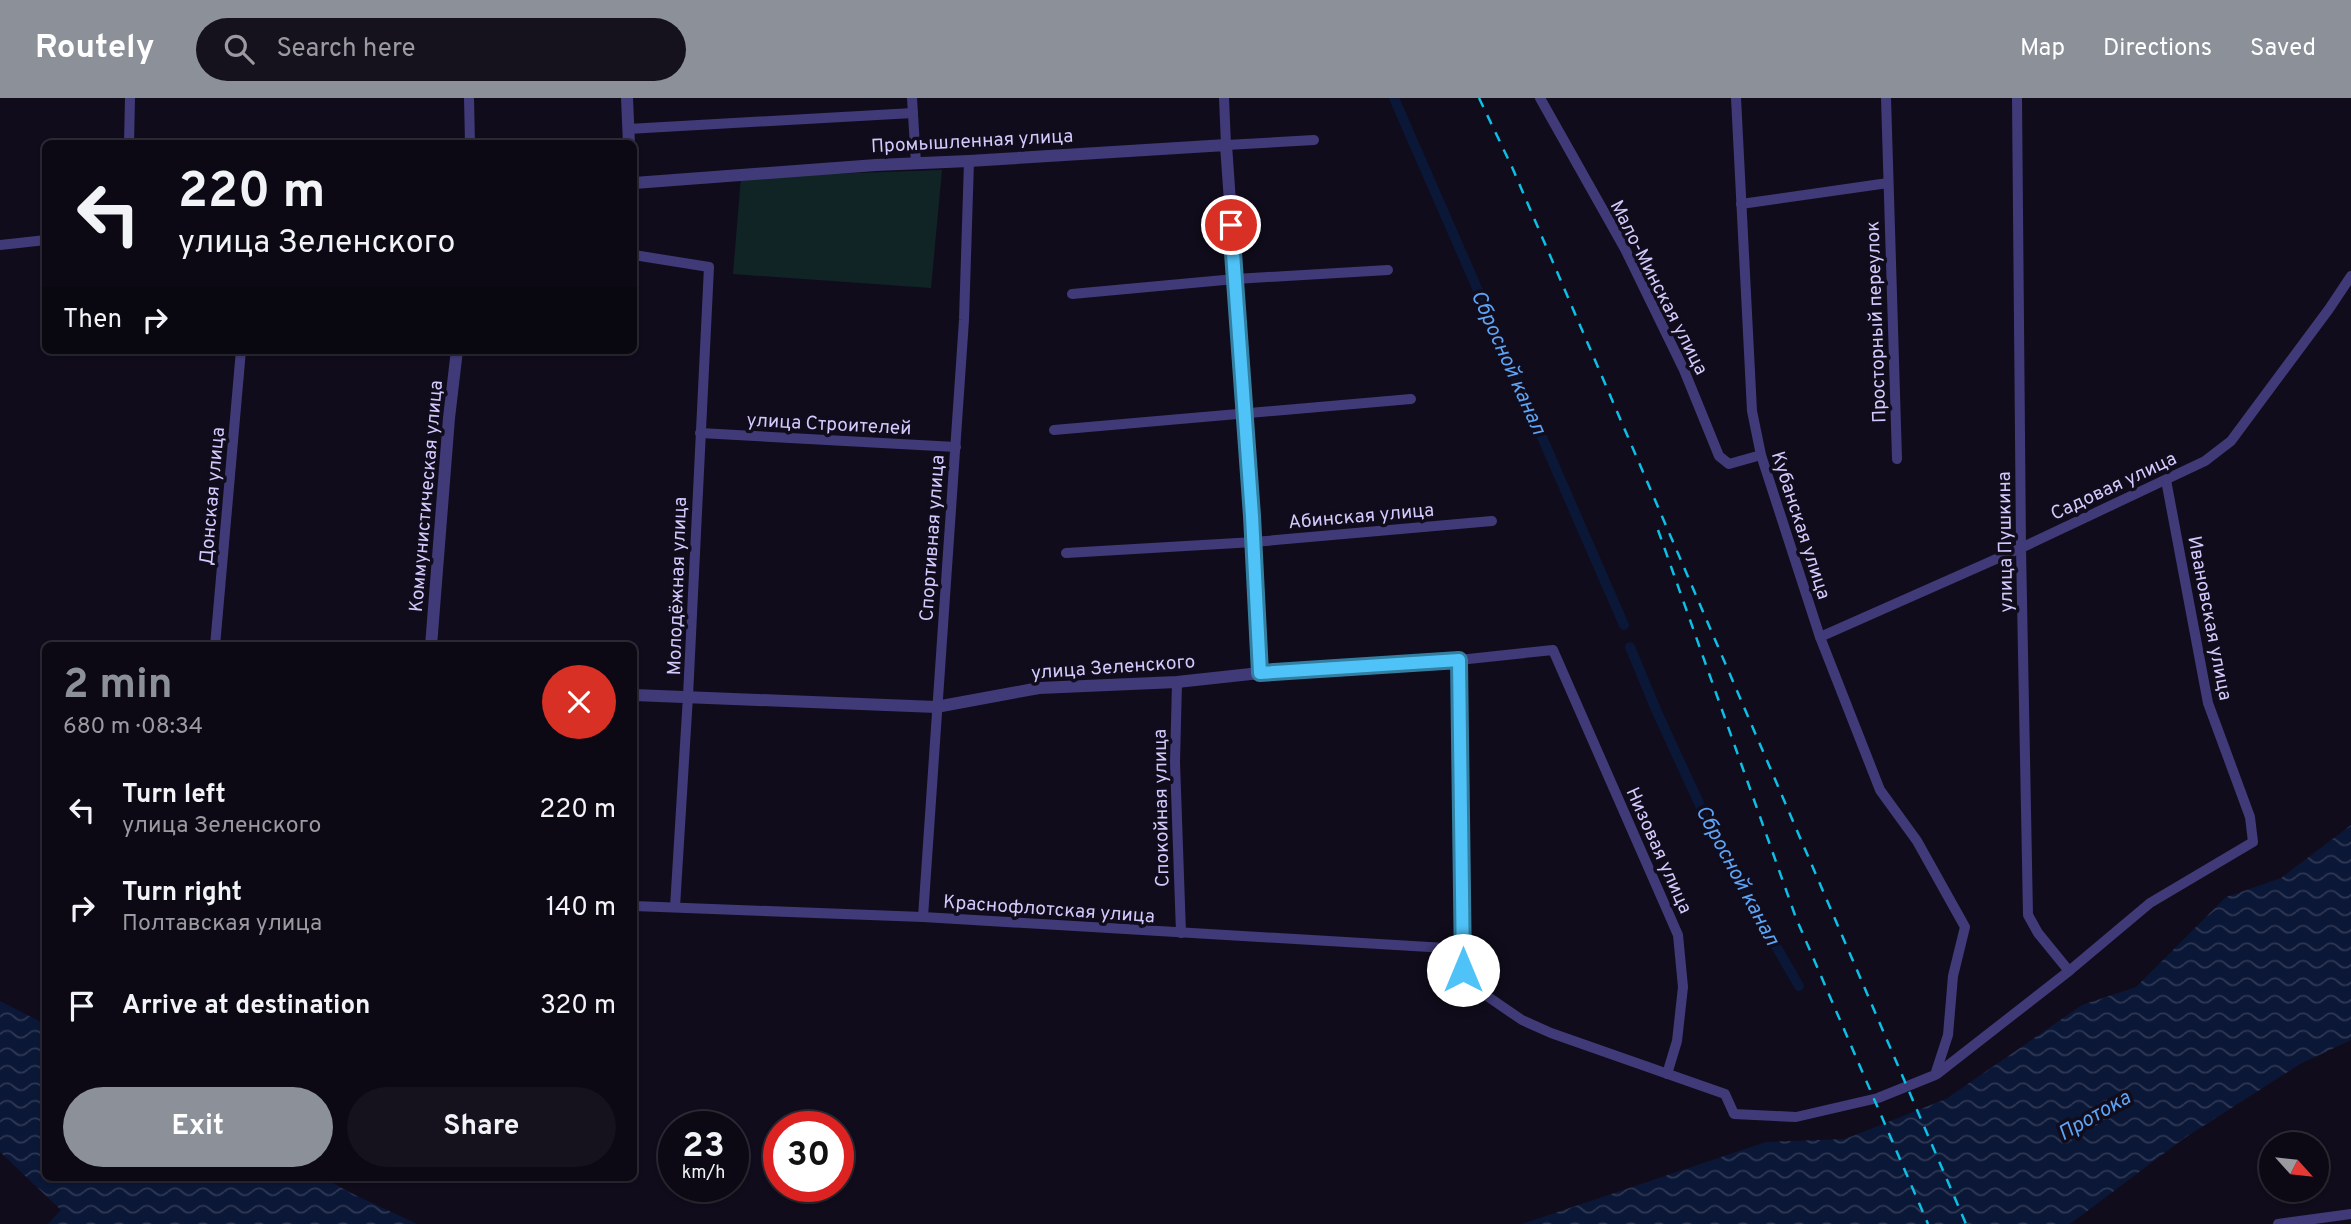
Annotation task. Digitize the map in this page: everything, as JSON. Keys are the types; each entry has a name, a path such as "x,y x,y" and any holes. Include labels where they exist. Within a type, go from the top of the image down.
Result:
{"street":[{"path":"129,140 130,98"},
{"path":"469,98 470,140"},
{"path":"626,98 629,140"},
{"path":"912,98 916,163"},
{"path":"1224,98 1254,542 1260,673"},
{"name":"Мало-Минская улица","path":"1540,98 1625,249 1684,370 1719,456 1729,464 1761,455"},
{"name":"Кубанская улица","path":"1736,98 1752,411 1761,455 1820,637 1880,790 1917,841 1965,927 1953,976 1948,1035 1935,1075"},
{"name":"Просторный переулок","path":"1886,98 1897,459"},
{"name":"улица Пушкина","path":"2017,98 2028,915 2038,933 2069,971"},
{"path":"628,129 912,113"},
{"name":"Промышленная улица","path":"637,183 916,163 1314,140"},
{"name":"Спортивная улица","path":"923,918 964,320 968,161"},
{"path":"1741,204 1888,183"},
{"path":"0,245 42,240"},
{"name":"Молодёжная улица","path":"637,255 709,267 675,907"},
{"path":"1072,294 1235,279 1388,270"},
{"name":"Садовая улица","path":"1820,637 2021,548 2205,461 2231,440 2351,276"},
{"name":"Донская улица","path":"215,642 242,354"},
{"name":"Коммунистическая улица","path":"431,642 457,354"},
{"path":"1054,430 1411,399"},
{"name":"улица Строителей","path":"700,433 956,447"},
{"name":"Ивановская улица","path":"2069,971 2150,903 2253,842 2250,817 2208,703 2166,480"},
{"name":"Абинская улица","path":"1066,553 1254,542 1492,521"},
{"name":"улица Зеленского","path":"637,695 936,707 1039,688 1177,682 1553,650"},
{"name":"Низовая улица","path":"1553,650 1678,935 1683,987 1677,1041 1667,1074"},
{"path":"1459,660 1463,970 1468,983 1522,1020 1551,1033 1725,1094 1734,1114 1796,1117 1878,1098 1935,1075 2069,971"},
{"name":"Спокойная улица","path":"1177,682 1175,762 1181,933"},
{"name":"Краснофлотская улица","path":"637,906 923,918 1463,949"},
{"path":"2278,1224 2351,1214"}],"green space":[{"path":"942,170 931,288 733,274 741,177"}],"water":[{"name":"Протока","path":"2351,825 2351,1040 2300,1064 2183,1139 2070,1224 1522,1224 1766,1142 1845,1139 1946,1099 2082,1005 2136,987 2226,897 2281,878"},
{"path":"0,1001 42,1022 42,1181 329,1181 417,1224 48,1224 61,1210 0,1152"}],"waterway":[{"name":"Сбросной канал","path":"1394,98 1624,625"},
{"name":"Сбросной канал","path":"1630,647 1721,851 1799,986"}],"railway":[{"path":"1479,98 1512,167 1966,1224"},
{"path":"1658,530 1796,918 1928,1224"}],"route":[{"path":"1231,225 1252,516 1260,673 1459,660 1463,970"}]}
